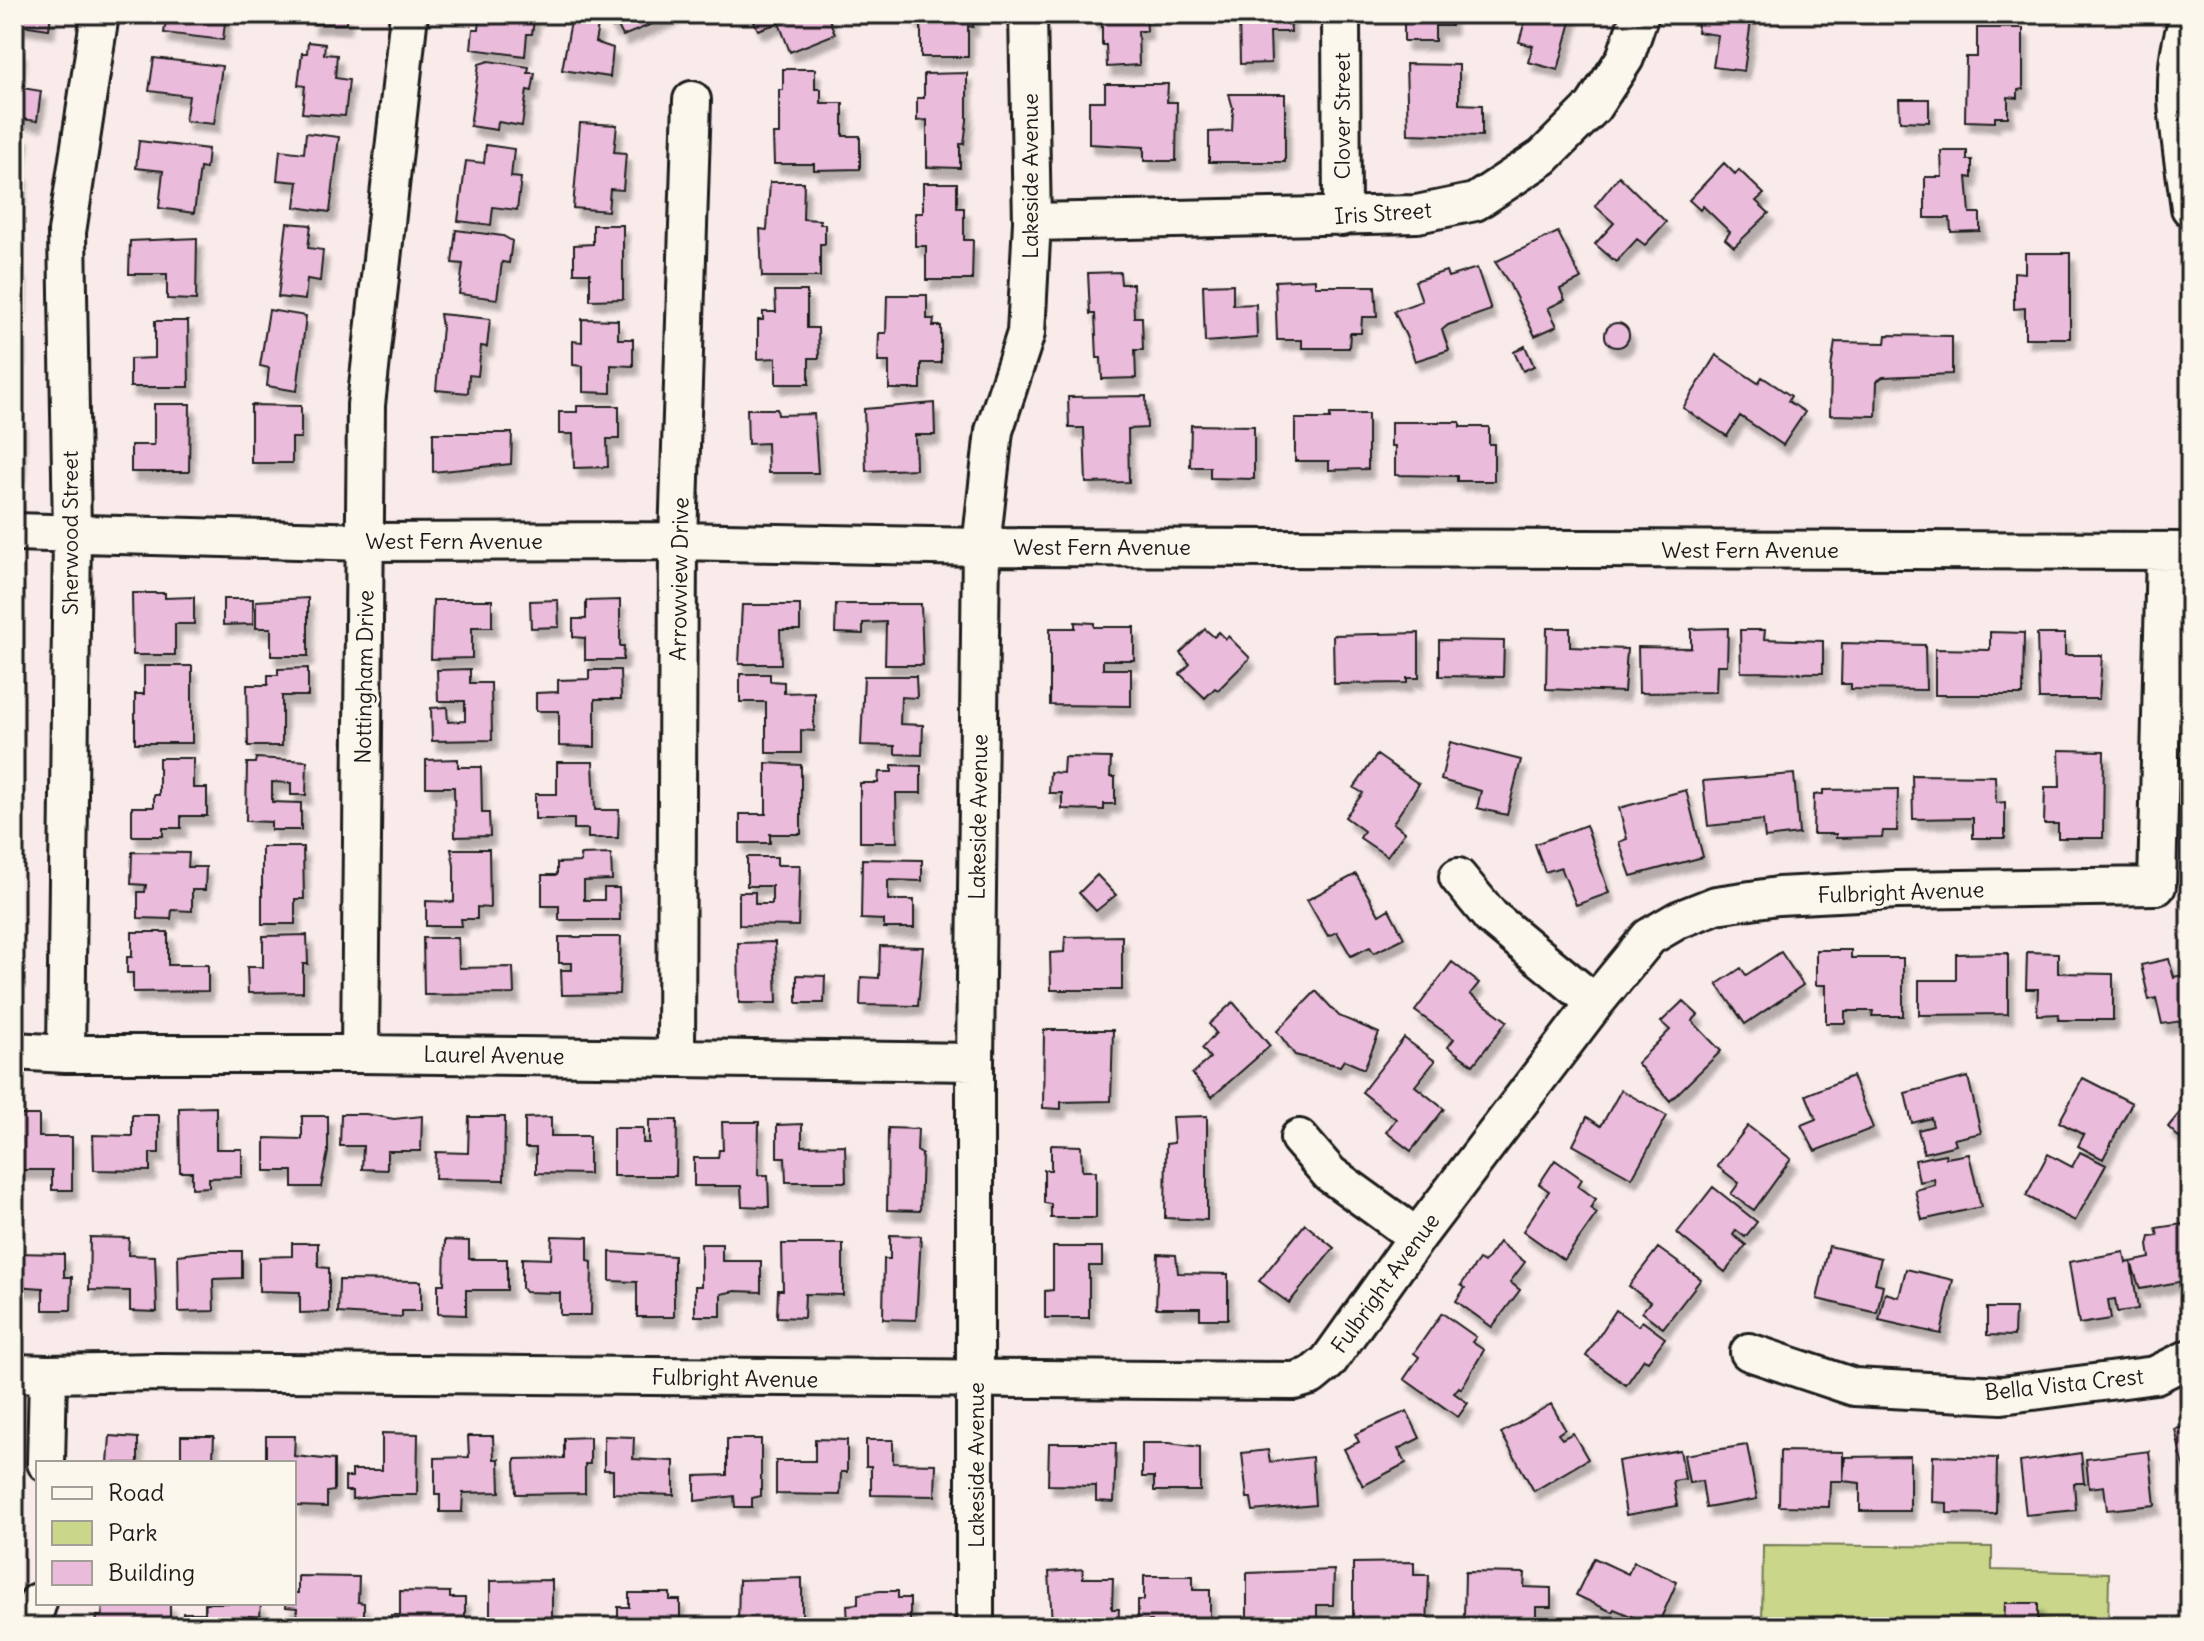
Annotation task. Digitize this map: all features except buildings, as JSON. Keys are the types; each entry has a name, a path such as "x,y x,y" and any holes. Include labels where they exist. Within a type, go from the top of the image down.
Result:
{"street":[{"name":"Sherwood Street","path":"66,1054 72,533 67,232 100,14"},
{"name":"Nottingham Drive","path":"360,1054 366,405 409,14"},
{"name":"Lakeside Avenue","path":"975,1627 975,1062 981,547 994,431 1026,333 1032,222 1028,14"},
{"name":"Clover Street","path":"1341,14 1342,217"},
{"name":"Iris Street","path":"1032,222 1417,214 1475,202 1543,157 1593,107 1625,58 1640,14"},
{"path":"2190,15 2181,39 2177,100 2190,208"},
{"name":"Arrowview Drive","path":"676,1057 678,541 692,100"},
{"name":"West Fern Avenue","path":"14,532 366,542 678,541 981,547 2177,551"},
{"name":"Fulbright Avenue","path":"31,1374 156,1372 1294,1381 1311,1376 1328,1362 1417,1237 1595,1003 1649,937 1678,920 1716,905 1778,896 2157,886 2177,551"},
{"path":"1458,877 1491,917 1595,1003"},
{"name":"Laurel Avenue","path":"14,1051 66,1054 360,1054 975,1062"},
{"path":"1299,1138 1330,1174 1417,1237"},
{"name":"Bella Vista Crest","path":"1749,1352 1854,1387 2002,1395 2155,1375 2190,1358"},
{"path":"31,1374 46,1461"},
{"path":"30,1627 37,1605"}],"green space":[{"path":"1763,1545 1992,1547 1992,1570 2109,1573 2108,1627 1762,1627"}]}
